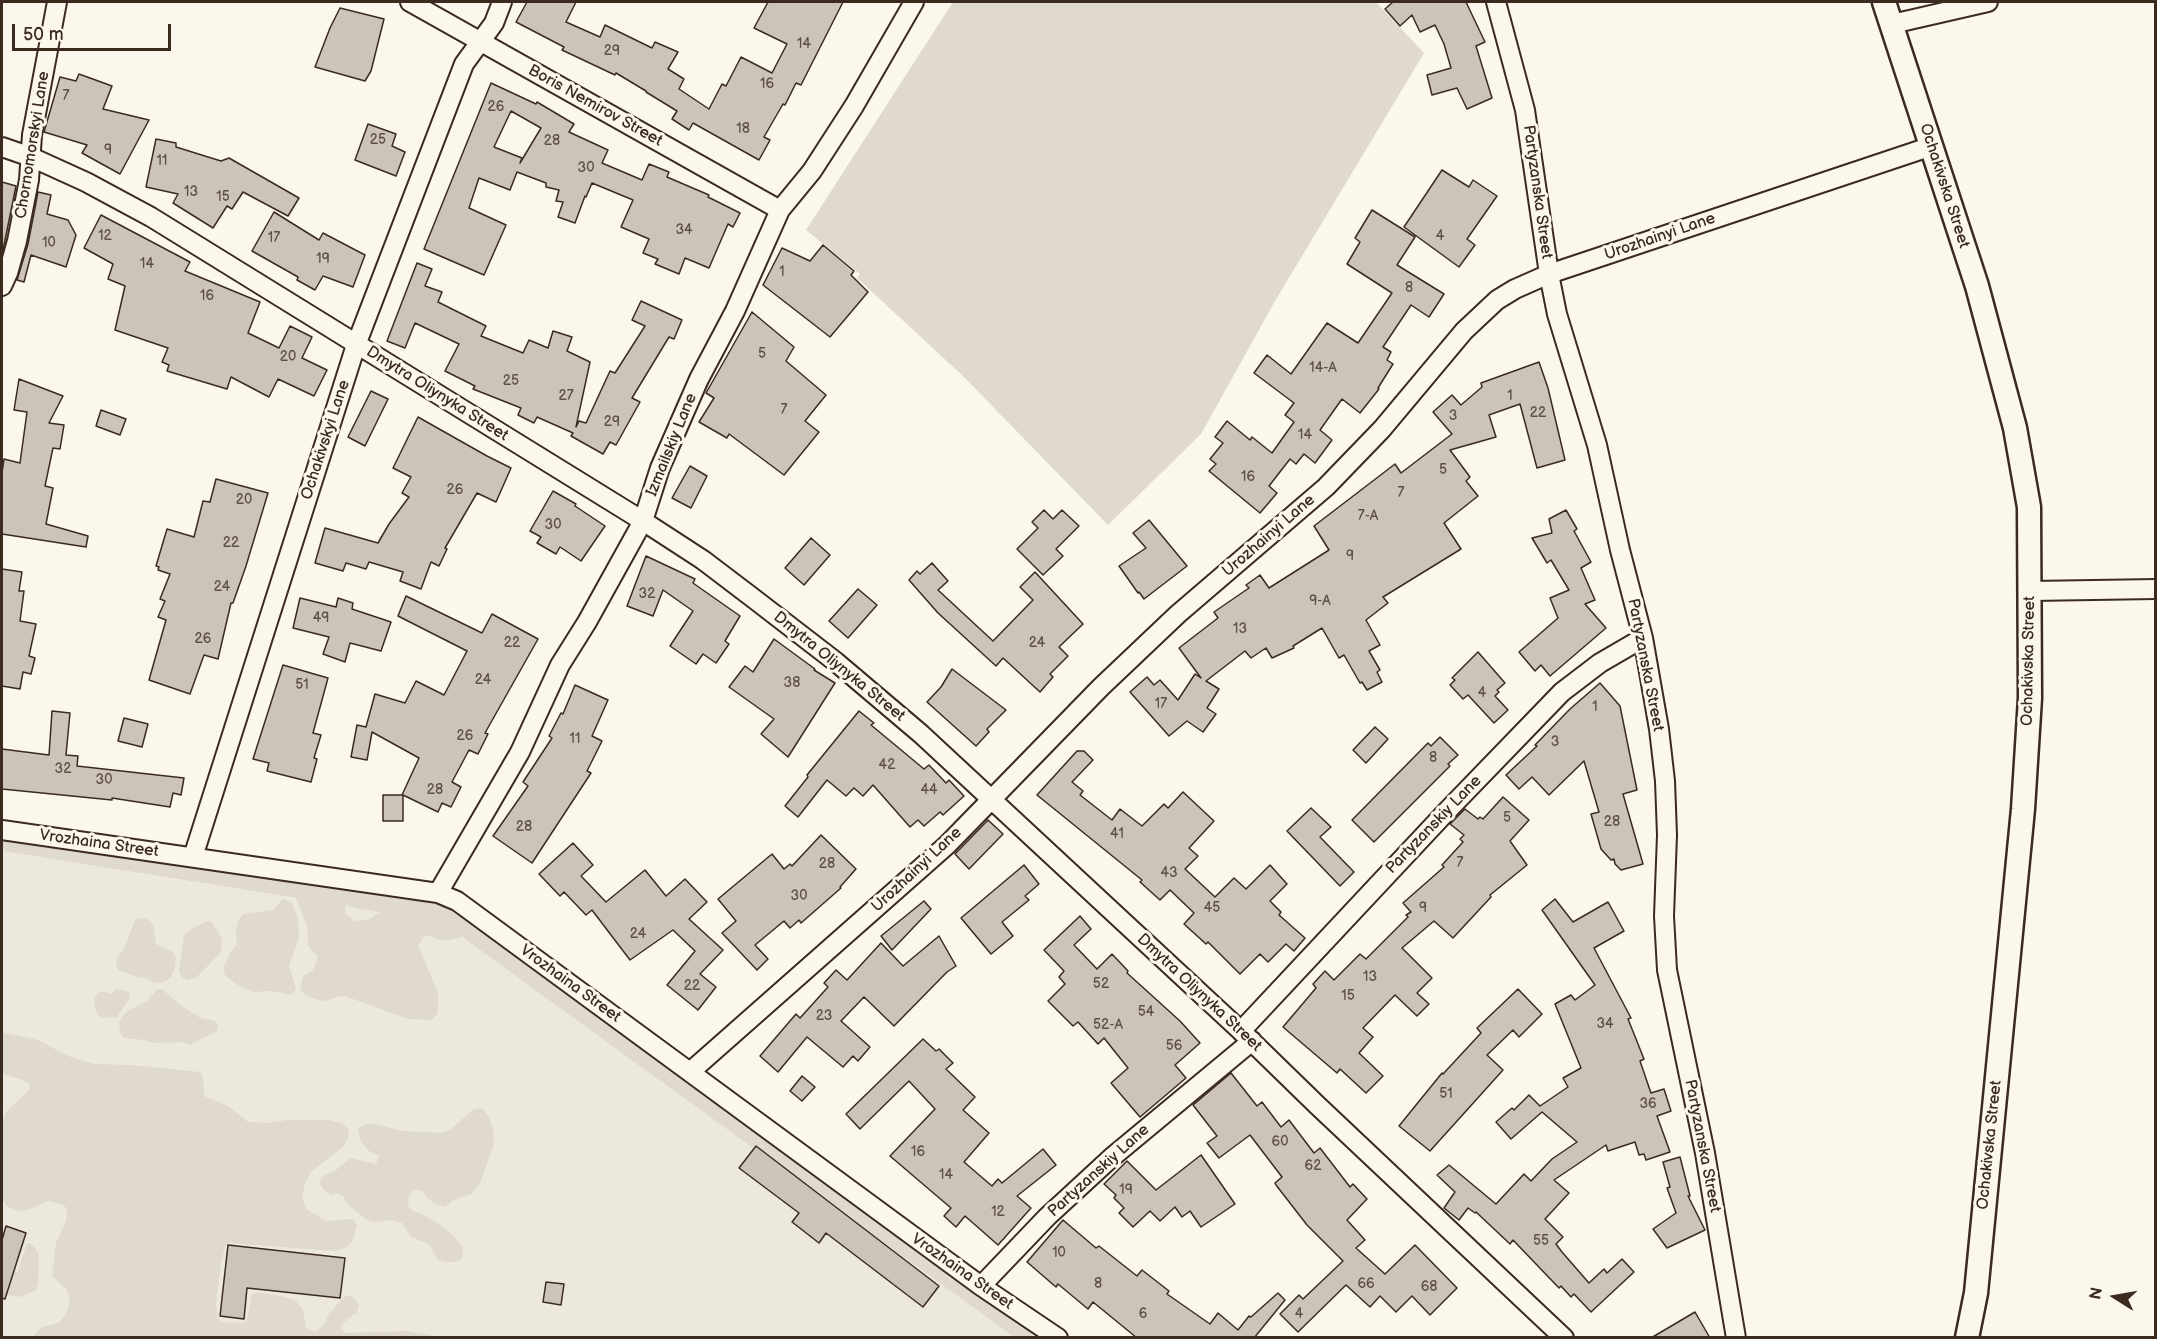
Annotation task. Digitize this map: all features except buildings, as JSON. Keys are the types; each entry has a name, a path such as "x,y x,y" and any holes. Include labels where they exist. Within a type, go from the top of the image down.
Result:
{"street":[{"name":"Chornomorskyi Lane","path":"2,286 17,241 29,180 32,135 57,2"},
{"name":"Boris Nemirov Street","path":"410,2 780,210"},
{"name":"Ochakivskyi Lane","path":"193,857 356,345 464,64 494,22 502,2"},
{"name":"Izmailskiy Lane","path":"438,893 520,752 560,665 587,622 643,521 660,468 695,388 735,311 780,210 812,171 854,106 914,2"},
{"name":"Partyzanska Street","path":"1496,2 1524,110 1557,314 1597,445 1620,550 1643,638 1659,729 1665,781 1667,835 1664,916 1667,970 1705,1153 1736,1338"},
{"name":"Ochakivska Street","path":"1884,2 1977,286 2015,428 2029,507 2030,698 2023,809 1976,1293 1967,1338"},
{"path":"1892,24 1988,2"},
{"name":"Urozhainyi Lane","path":"690,1072 947,845 1101,687 1170,622 1326,487 1382,429 1478,316 1497,300 1549,274 1932,146"},
{"name":"Dmytra Oliynyka Street","path":"2,147 31,157 86,182 151,217 643,521 702,560 836,662 921,734 992,799 1247,1036 1317,1106 1564,1338"},
{"path":"2031,591 2156,589"},
{"name":"Partyzanskiy Lane","path":"981,1287 1047,1217 1247,1036 1438,819 1562,692 1600,663 1643,638"},
{"name":"Vrozhaina Street","path":"2,830 438,893 457,901 981,1287 1058,1338"}],"shaded area":[{"path":"953,2 1376,2 1424,53 1275,301 1201,434 1108,525 963,376 857,278 860,274 806,230"},
{"path":"2,839 405,896 451,907 975,1290 1027,1329 1034,1337 1014,1337 462,937 440,940 427,935 423,937 418,946 438,992 437,1014 432,1020 408,1019 345,996 326,1001 315,999 307,996 300,989 303,976 313,970 318,957 308,946 307,925 296,898 2,851","holes":["345,906 380,912 368,920 355,921 346,914"]},
{"path":"2,851 438,921 518,976 1014,1337 2,1337"},
{"path":"283,899 292,903 298,918 299,938 289,966 296,989 291,995 272,991 253,992 236,984 225,975 223,969 237,944 238,921 243,914 273,910"},
{"path":"136,918 147,919 153,925 156,944 172,951 176,957 171,978 164,982 154,983 146,978 118,970 116,963 118,956 124,949"},
{"path":"208,921 212,922 222,939 221,952 196,978 187,980 179,972 184,935"},
{"path":"116,989 129,993 130,998 117,1017 102,1018 96,1011 94,998 101,991 111,994"},
{"path":"158,989 162,989 202,1019 212,1020 218,1024 217,1031 190,1045 181,1042 155,1043 124,1038 120,1033 119,1022 126,1012 147,1001"},
{"path":"2,1032 38,1040 68,1056 94,1064 132,1065 200,1072 203,1076 204,1096 228,1106 248,1122 328,1120 341,1123 348,1129 349,1135 344,1146 311,1172 305,1183 302,1197 306,1209 326,1221 352,1219 357,1225 353,1240 347,1247 335,1251 228,1243 221,1262 216,1306 218,1318 222,1322 243,1323 247,1320 252,1294 258,1292 296,1301 303,1310 306,1328 315,1332 324,1325 328,1315 345,1296 352,1296 359,1305 357,1312 340,1328 345,1333 407,1331 440,1337 33,1337 42,1327 58,1323 66,1314 70,1301 67,1290 52,1276 56,1243 66,1221 67,1211 64,1205 49,1201 24,1211 14,1210 2,1199 2,1122 6,1112 29,1090 30,1085 23,1080 2,1074"},
{"path":"481,1108 488,1115 493,1130 494,1144 480,1183 472,1194 453,1200 445,1207 427,1198 422,1191 414,1190 409,1195 408,1206 413,1211 440,1225 463,1247 461,1260 443,1262 437,1258 430,1245 411,1237 402,1223 391,1220 376,1222 367,1220 348,1205 343,1196 338,1193 332,1195 320,1184 321,1177 335,1171 350,1158 376,1164 379,1156 369,1151 361,1142 358,1129 361,1126 370,1123 403,1131 443,1133 450,1130 474,1109"},
{"path":"27,1243 39,1253 36,1290 20,1297 2,1294 2,1269 13,1273 18,1271"}]}
